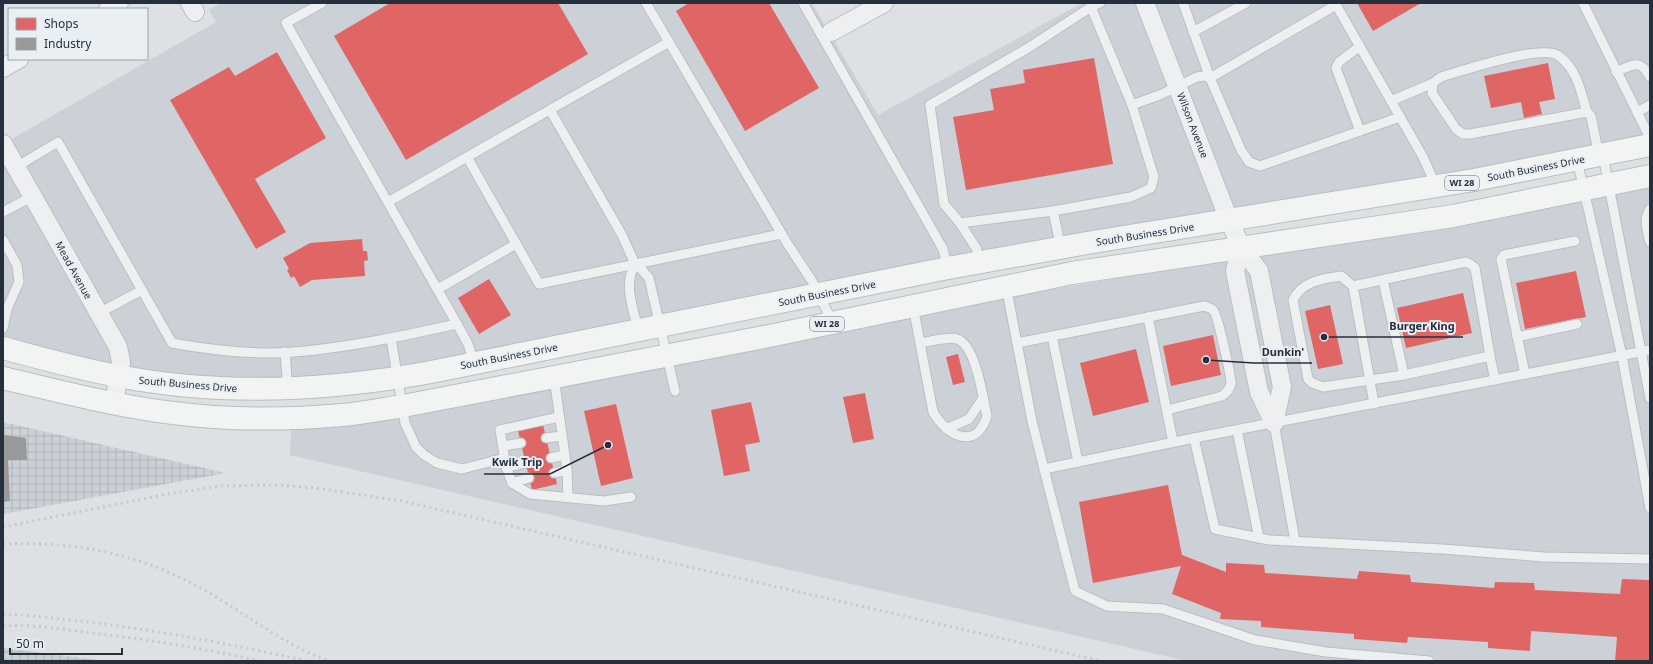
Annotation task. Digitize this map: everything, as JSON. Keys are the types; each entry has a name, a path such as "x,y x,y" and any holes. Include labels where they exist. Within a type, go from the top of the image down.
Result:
{"main road":[{"name":"South Business Drive","path":"3,348 119,376 159,383 262,390 356,384 398,378 948,268 1229,220 1436,187 1601,156 1650,145"},
{"name":"WI 28","path":"3,378 114,403 174,413 218,417 254,418 343,415 402,406 667,356 1072,273 1453,216 1650,176"}],"street":[{"path":"110,8 119,3"},
{"path":"831,32 884,3"},
{"name":"Wilson Avenue","path":"1148,4 1229,220 1241,247 1259,271 1282,388 1274,423"},
{"path":"3,68 17,60"},
{"name":"Mead Avenue","path":"3,144 99,313 120,353 121,362 114,403"},
{"path":"1241,247 1235,271 1259,392 1274,423"}],"lane":[{"path":"322,3 286,23 438,289 468,344 474,363"},
{"path":"646,3 781,234 809,276 833,323"},
{"path":"803,3 943,249 948,268"},
{"path":"981,262 976,248 960,223 944,204 930,105 1028,48 1091,7 1100,3"},
{"path":"1182,3 1210,78 1241,150 1249,162 1260,166 1400,117"},
{"path":"1193,32 1246,3"},
{"path":"1583,3 1598,31 1616,72 1648,131 1650,138"},
{"path":"1132,105 1162,94 1197,77 1204,76 1210,78 1336,4 1429,169 1436,187"},
{"path":"960,223 1053,211 1131,197 1151,188 1154,177 1132,105 1091,7"},
{"path":"388,202 669,42"},
{"path":"1360,46 1339,62 1336,68 1360,131"},
{"path":"1391,101 1433,83 1441,77 1527,54 1558,54 1566,63 1578,80 1587,112 1591,116 1609,185 1646,351 1650,398"},
{"path":"1616,72 1633,65 1641,65 1646,68 1650,76"},
{"path":"1433,83 1432,93 1456,128 1463,134 1470,134 1587,112"},
{"path":"1637,112 1650,105"},
{"path":"550,110 622,234 635,264 649,278 675,390"},
{"path":"16,167 58,142 172,343 202,349 262,353 285,352 336,348 457,324"},
{"path":"468,157 539,284 781,234"},
{"path":"1577,160 1622,356 1650,508"},
{"path":"3,212 33,196"},
{"path":"1650,209 1646,215 1650,242"},
{"path":"1053,211 1061,248"},
{"path":"3,240 17,265 19,282 5,309 3,328"},
{"path":"1525,374 1501,265 1501,259 1504,255 1575,241"},
{"path":"438,289 516,244"},
{"path":"1353,286 1466,262 1470,264 1475,268 1494,380"},
{"path":"635,264 630,275 629,286 638,330"},
{"path":"1374,404 1369,380 1353,286 1341,276 1311,282 1297,292 1293,300 1308,379 1312,383 1323,387 1369,380 1404,375 1490,356"},
{"path":"1384,280 1404,375"},
{"path":"1006,286 1032,421 1075,591 1107,606 1163,609 1255,640 1326,652 1429,661"},
{"path":"99,313 142,290"},
{"path":"913,306 933,412 938,422 953,434 961,437 972,436 985,424 987,416 971,353 965,343 956,338 920,343"},
{"path":"1017,343 1204,306 1213,310 1217,317 1231,384 1228,391 1222,396 1167,410"},
{"path":"1148,317 1173,442"},
{"path":"1517,337 1577,324"},
{"path":"1052,336 1078,462"},
{"path":"391,338 405,423 416,447 424,455 437,463 462,468 506,463 526,463"},
{"path":"1044,469 1173,442 1646,351"},
{"path":"285,352 288,389"},
{"path":"554,377 567,470 568,497"},
{"path":"946,429 969,419 983,398"},
{"path":"559,417 500,430 506,463 512,483 530,494 604,501 631,497"},
{"path":"1274,423 1295,541"},
{"path":"1237,430 1259,538"},
{"path":"546,438 562,436"},
{"path":"1194,438 1215,529 1259,538 1295,541 1442,549 1544,557 1650,559"},
{"path":"503,446 521,443"},
{"path":"551,458 564,455"},
{"path":"554,473 567,470"},
{"path":"512,483 529,478"}],"shaded area":[{"path":"221,3 812,3 878,115 1082,3 1650,3 1650,135 1459,173 354,378 178,378 3,343 3,144 216,22 209,10"},
{"path":"1650,183 1650,661 1187,661 290,455 291,429 943,309"},
{"path":"3,422 226,473 3,514"},
{"path":"3,648 106,661 3,661"}],"building: Shops":[{"path":"390,3 558,3 588,54 406,160 334,36"},
{"path":"689,3 769,3 819,88 745,131 676,11"},
{"path":"1357,3 1421,3 1373,31"},
{"path":"277,52 326,138 255,179 286,232 256,249 170,100 229,67 235,76"},
{"path":"1094,58 1113,164 966,190 953,117 994,110 990,89 1025,83 1023,70"},
{"path":"1548,63 1555,99 1539,102 1542,114 1524,118 1521,102 1491,108 1484,76"},
{"path":"362,239 363,251 367,251 368,260 364,261 365,276 312,280 300,287 294,276 291,278 287,270 289,269 283,258 310,243"},
{"path":"1576,271 1586,317 1525,329 1516,283"},
{"path":"489,279 511,315 479,334 458,298"},
{"path":"1463,293 1472,333 1406,348 1397,308"},
{"path":"1330,305 1343,364 1318,369 1305,311"},
{"path":"1213,335 1221,375 1171,386 1163,346"},
{"path":"1136,349 1149,402 1093,416 1080,363"},
{"path":"958,354 965,382 953,385 946,357"},
{"path":"865,393 874,439 853,443 843,397"},
{"path":"751,402 760,442 745,445 750,471 724,476 711,410"},
{"path":"616,404 633,478 601,486 584,411"},
{"path":"543,425 557,484 532,490 518,431"},
{"path":"1168,485 1182,555 1226,572 1226,563 1264,565 1265,573 1357,579 1359,571 1410,575 1411,582 1494,588 1495,582 1534,583 1535,590 1620,594 1622,579 1650,580 1650,661 1615,661 1617,637 1531,631 1530,651 1488,648 1488,642 1408,637 1407,643 1354,639 1354,634 1261,627 1261,621 1220,619 1221,613 1172,594 1181,566 1093,583 1079,502"}],"building: Industry":[{"path":"3,435 26,438 27,460 8,460 10,501 3,502"}],"railway":[{"path":"3,527 168,494 221,486 277,485 316,488 402,501 1101,661"},
{"path":"3,544 78,547 127,557 151,565 214,595 278,636 311,654 329,661"},
{"path":"3,614 56,618 171,634 307,661"},
{"path":"3,626 47,627 134,638 197,648 260,661"}],"place":[{"name":"Burger King","path":"1324,337"},
{"name":"Dunkin'","path":"1206,360"},
{"name":"Kwik Trip","path":"608,445"}]}
